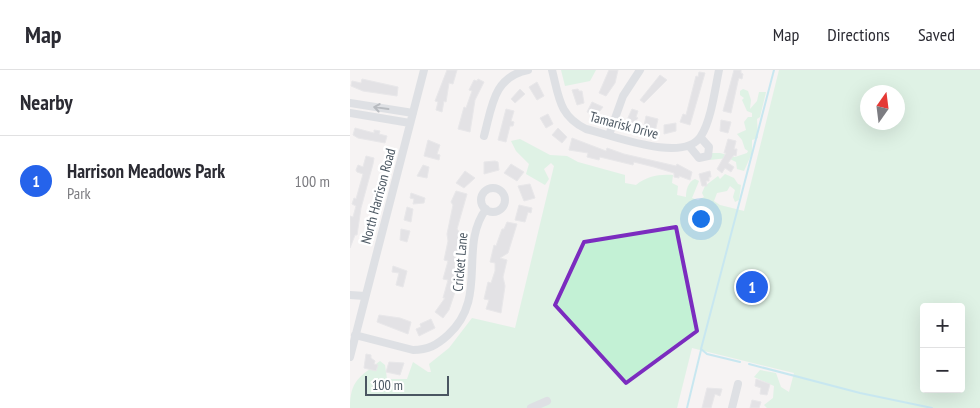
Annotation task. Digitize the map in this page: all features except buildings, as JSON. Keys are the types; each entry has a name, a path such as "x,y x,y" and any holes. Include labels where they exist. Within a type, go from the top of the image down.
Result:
{"street":[{"name":"North Harrison Road","path":"350,357 424,70"},
{"path":"484,136 494,97 499,86 509,77 528,70"},
{"name":"Tamarisk Drive","path":"552,70 561,106 569,118 586,129 673,150 695,143 719,70"},
{"path":"609,135 623,96 640,70"},
{"path":"350,103 413,113"},
{"path":"350,113 410,122"},
{"name":"Cricket Lane","path":"355,336 413,350 421,350 438,343 451,332 460,321 469,302 473,282 476,225 486,209"},
{"path":"350,295 365,296"},
{"path":"732,408 738,384"},
{"path":"531,408 547,401"}],"highlighted area":[{"path":"676,227 697,331 626,383 555,305 584,242"}],"green space":[{"path":"561,70 596,70 590,81 565,86"},
{"path":"779,70 980,70 980,408 767,408 764,405 773,398 774,386 754,377 760,370 776,373 781,387 789,392 794,373 692,348 677,408 350,408 350,399 354,385 380,361 385,365 387,379 407,379 413,362 431,372 429,364 449,348 472,318 515,328 554,166 551,163 544,169 549,179 545,185 526,174 529,164 516,151 511,141 520,139 550,155 567,156 578,162 625,175 625,183 636,185 653,176 673,175 672,183 678,186 677,195 686,197 688,186 695,179 699,181 692,198 698,200 704,197 702,193 705,186 718,176 720,179 725,174 734,178 741,185 739,200 735,202 733,197 735,190 730,186 727,191 717,193 714,201 720,205 744,211"},
{"path":"743,89 748,91 751,100 750,109 757,101 759,92 766,92 760,117 757,119 758,138 752,140 752,153 744,171 737,169 736,162 728,158 709,160 712,153 735,157 748,151 737,134 746,130 744,122 748,117 752,117 752,113 747,111 742,100 744,98 740,95 740,91"}],"waterway":[{"path":"740,362 707,354 701,349 774,70"},
{"path":"687,408 701,350"},
{"path":"749,364 860,393 932,408"}],"place":[{"name":"Harrison Meadows Park","path":"752,287"}]}
